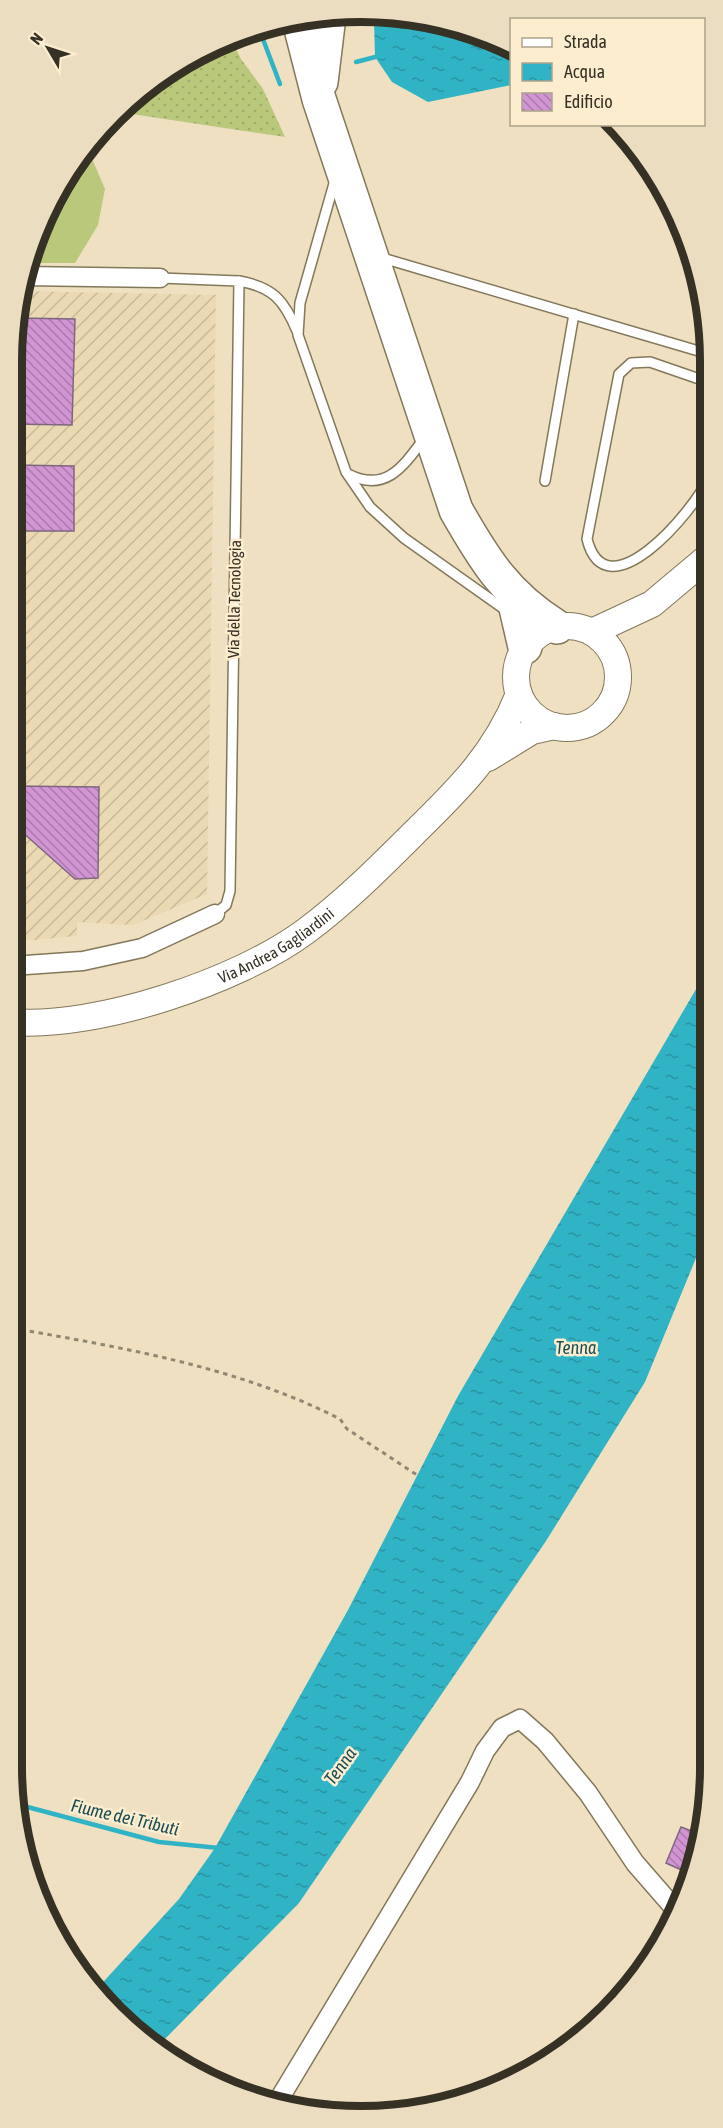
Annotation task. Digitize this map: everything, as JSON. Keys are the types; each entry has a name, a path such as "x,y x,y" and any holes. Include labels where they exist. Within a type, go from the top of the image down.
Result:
{"highway":[{"path":"319,99 328,24"},
{"path":"300,28 319,99 456,510 520,621 557,627"},
{"path":"283,32 319,99"}],"main road":[{"path":"615,659 628,636 652,604 700,564"},
{"path":"592,632 652,604"},
{"path":"520,621 534,638 557,627 569,626 592,632 602,639 615,659 618,675 616,690 604,711 585,724 570,728 554,726 539,720 527,708 519,694 516,678 520,621"},
{"path":"483,761 506,726 519,694"},
{"path":"483,761 532,731 554,726"},
{"name":"Via Andrea Gagliardini","path":"22,1023 95,1015 180,994 250,963 306,931 371,875 483,761"}],"street":[{"path":"33,276 160,278"},
{"name":"Via della Tecnologia","path":"22,967 83,961 142,948 215,914"},
{"path":"281,2096 464,1791 485,1751 502,1728 520,1719 544,1741 588,1793 635,1863 671,1905"}],"lane":[{"path":"298,334 300,303 340,163"},
{"path":"371,254 700,351"},
{"path":"160,278 239,281 259,285 276,295 288,310 298,334 346,472 370,507 404,538 520,621"},
{"name":"Via della Tecnologia","path":"215,914 226,905 230,891 239,281"},
{"path":"545,481 574,314"},
{"path":"700,379 650,362 631,363 619,374 587,539 591,554 601,564 615,568 633,562 656,544 700,494"},
{"path":"346,472 367,481 388,477 404,465 430,431"}],"path":[{"path":"22,1330 166,1358 258,1383 340,1419 347,1429 417,1475"}],"shaded area":[{"path":"30,291 216,295 207,894 133,925 77,922 77,936 22,941 22,362 29,295"}],"green space":[{"path":"235,47 263,89 285,137 131,114 173,80 212,57"},
{"path":"91,157 105,189 98,225 75,263 37,263 57,212"}],"water":[{"path":"374,23 428,29 470,40 510,57 510,85 428,102 392,82 375,57"},
{"name":"Tenna","path":"700,982 700,1248 645,1382 546,1541 299,1903 163,2041 138,2021 102,1984 179,1899 215,1848 348,1610 458,1396"}],"building":[{"path":"25,318 75,319 72,425 22,424"},
{"path":"22,465 74,466 74,531 22,531"},
{"path":"22,786 99,787 98,878 75,879 22,832"},
{"path":"681,1827 694,1832 684,1871 666,1863"}],"waterway":[{"path":"262,37 280,84"},
{"path":"356,62 379,56"},
{"name":"Fiume dei Tributi","path":"25,1806 159,1842 219,1848"}]}
